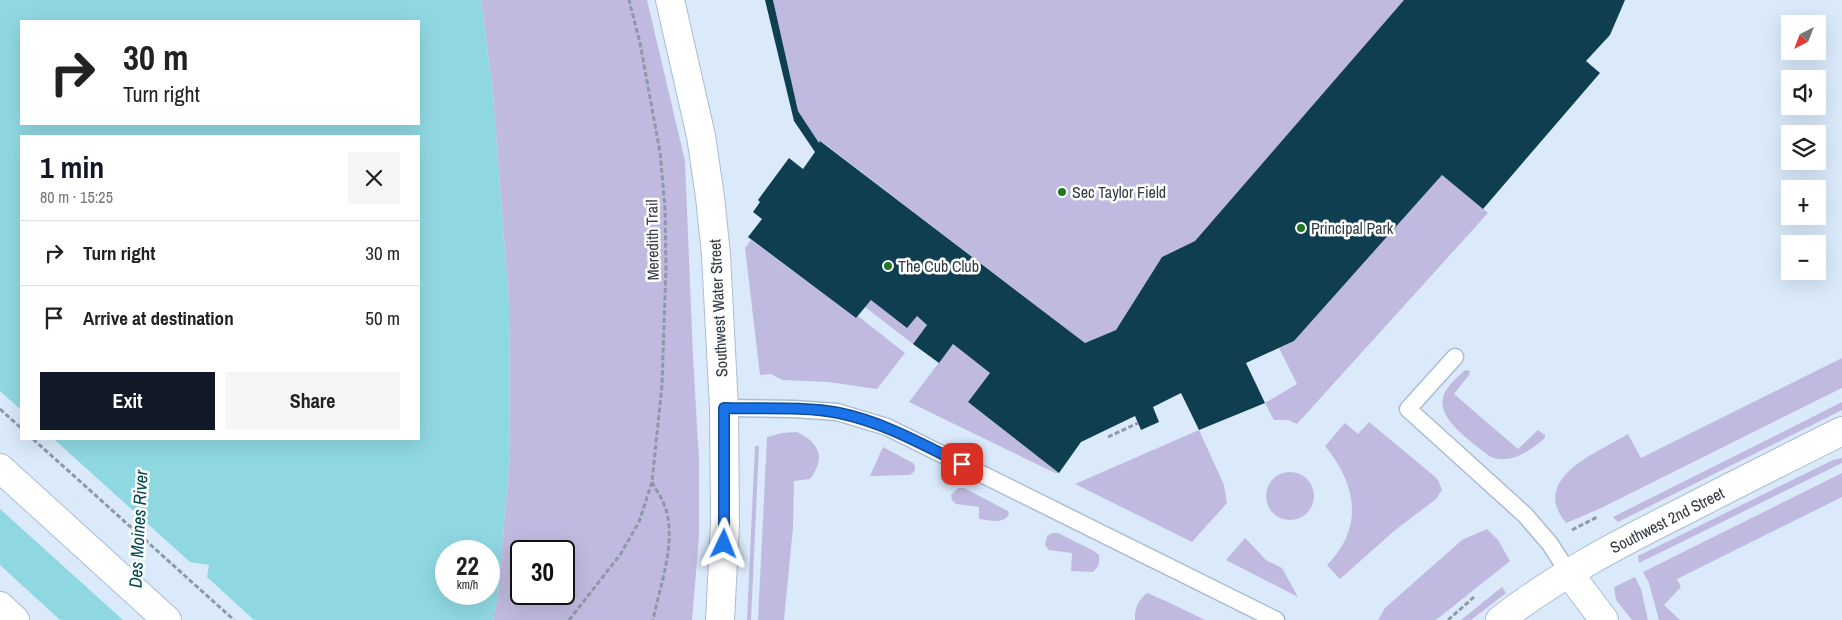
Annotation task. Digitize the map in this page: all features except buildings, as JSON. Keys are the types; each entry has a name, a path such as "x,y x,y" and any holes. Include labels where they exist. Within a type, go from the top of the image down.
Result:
{"street":[{"name":"Southwest Water Street","path":"670,0 701,136 716,256 724,408 725,524 720,620"},
{"name":"Southwest 2nd Street","path":"1500,620 1531,596 1568,572 1622,542 1842,431"},
{"path":"0,468 167,620"},
{"path":"1568,572 1604,620"},
{"path":"0,606 15,620"}],"lane":[{"path":"1455,357 1408,409 1525,515 1550,544 1568,572"},
{"path":"724,408 837,412 861,418 887,428 1276,620"}],"path":[{"name":"Meredith Trail","path":"569,620 620,555 640,522 652,482 662,385 666,266 665,208 660,152 630,0"},
{"path":"0,408 20,427"},
{"path":"1108,437 1138,424"},
{"path":"35,440 234,620"},
{"path":"652,482 664,503 669,523 669,545 653,620"}],"shaded area":[{"path":"481,0 647,0 685,161 699,461 699,537 692,620 493,620 496,605 500,605 500,571 510,453 509,305 493,94"},
{"name":"Sec Taylor Field","path":"773,0 1404,0 1195,241 1162,257 1116,330 1085,343 821,141 819,143 798,111"},
{"path":"1442,175 1488,213 1297,424 1288,420 1274,420 1265,403 1297,384 1279,348 1294,341"},
{"path":"751,240 856,318 858,316 905,353 877,389 828,382 782,380 771,374 760,375 745,248"},
{"path":"871,300 917,316 927,325 913,344 865,307"},
{"path":"953,344 990,373 968,402 1059,473 1055,473 909,402"},
{"path":"1842,358 1842,388 1599,509 1566,523 1557,507 1556,493 1561,480 1585,459 1628,434 1641,458"},
{"path":"1465,370 1470,371 1469,375 1454,394 1518,449 1538,430 1545,435 1545,438 1519,456 1497,459 1489,456 1465,437 1450,421 1442,403 1446,391 1453,381"},
{"path":"1842,402 1842,410 1618,522 1613,517"},
{"path":"1369,422 1433,475 1438,480 1442,490 1436,499 1394,531 1340,579 1327,565 1339,551 1347,536 1352,506 1344,476 1325,446 1345,423 1358,434"},
{"path":"1199,430 1224,485 1227,503 1192,542 1075,484"},
{"path":"797,432 805,436 815,446 819,458 818,464 810,479 794,481 793,528 784,620 758,620 767,437"},
{"path":"755,446 759,446 751,620 747,620"},
{"path":"883,447 913,463 915,471 910,475 870,476"},
{"path":"1842,458 1842,463 1639,563 1638,556 1833,460"},
{"path":"1290,472 1299,474 1307,479 1312,487 1314,496 1312,505 1307,513 1299,518 1290,520 1281,518 1273,513 1268,505 1266,496 1268,487 1273,479 1281,474"},
{"path":"1842,473 1842,497 1677,579 1681,587 1664,605 1680,620 1659,620 1649,583 1643,572"},
{"path":"958,488 964,488 1008,511 1009,514 1000,521 979,519 979,507 956,504 952,500 951,495"},
{"path":"1487,529 1498,540 1510,561 1436,620 1378,620 1385,608 1462,540"},
{"path":"1052,533 1058,533 1094,551 1099,555 1097,568 1093,572 1071,571 1072,553 1049,550 1045,545 1047,536"},
{"path":"1245,538 1266,560 1282,568 1298,597 1226,560"},
{"path":"1635,577 1641,589 1648,620 1632,620 1616,600 1614,587"},
{"path":"1502,587 1506,593 1471,620 1461,620"},
{"path":"1147,593 1205,620 1135,620 1137,605"}],"water":[{"name":"Des Moines River","path":"0,0 481,0 493,94 509,305 510,453 500,571 500,540 435,540 435,605 496,605 493,620 0,620"}],"pier":[{"path":"0,391 20,409 20,440 56,440 190,562 209,565 207,577 254,620 123,620 0,509"},
{"path":"0,565 60,620 0,620"}],"place":[{"name":"Sec Taylor Field","path":"1062,192"},
{"name":"Principal Park","path":"1301,228"},
{"name":"The Cub Club","path":"888,266"}],"route":[{"path":"724,544 724,408 837,412 861,418 887,428 962,464"}]}
